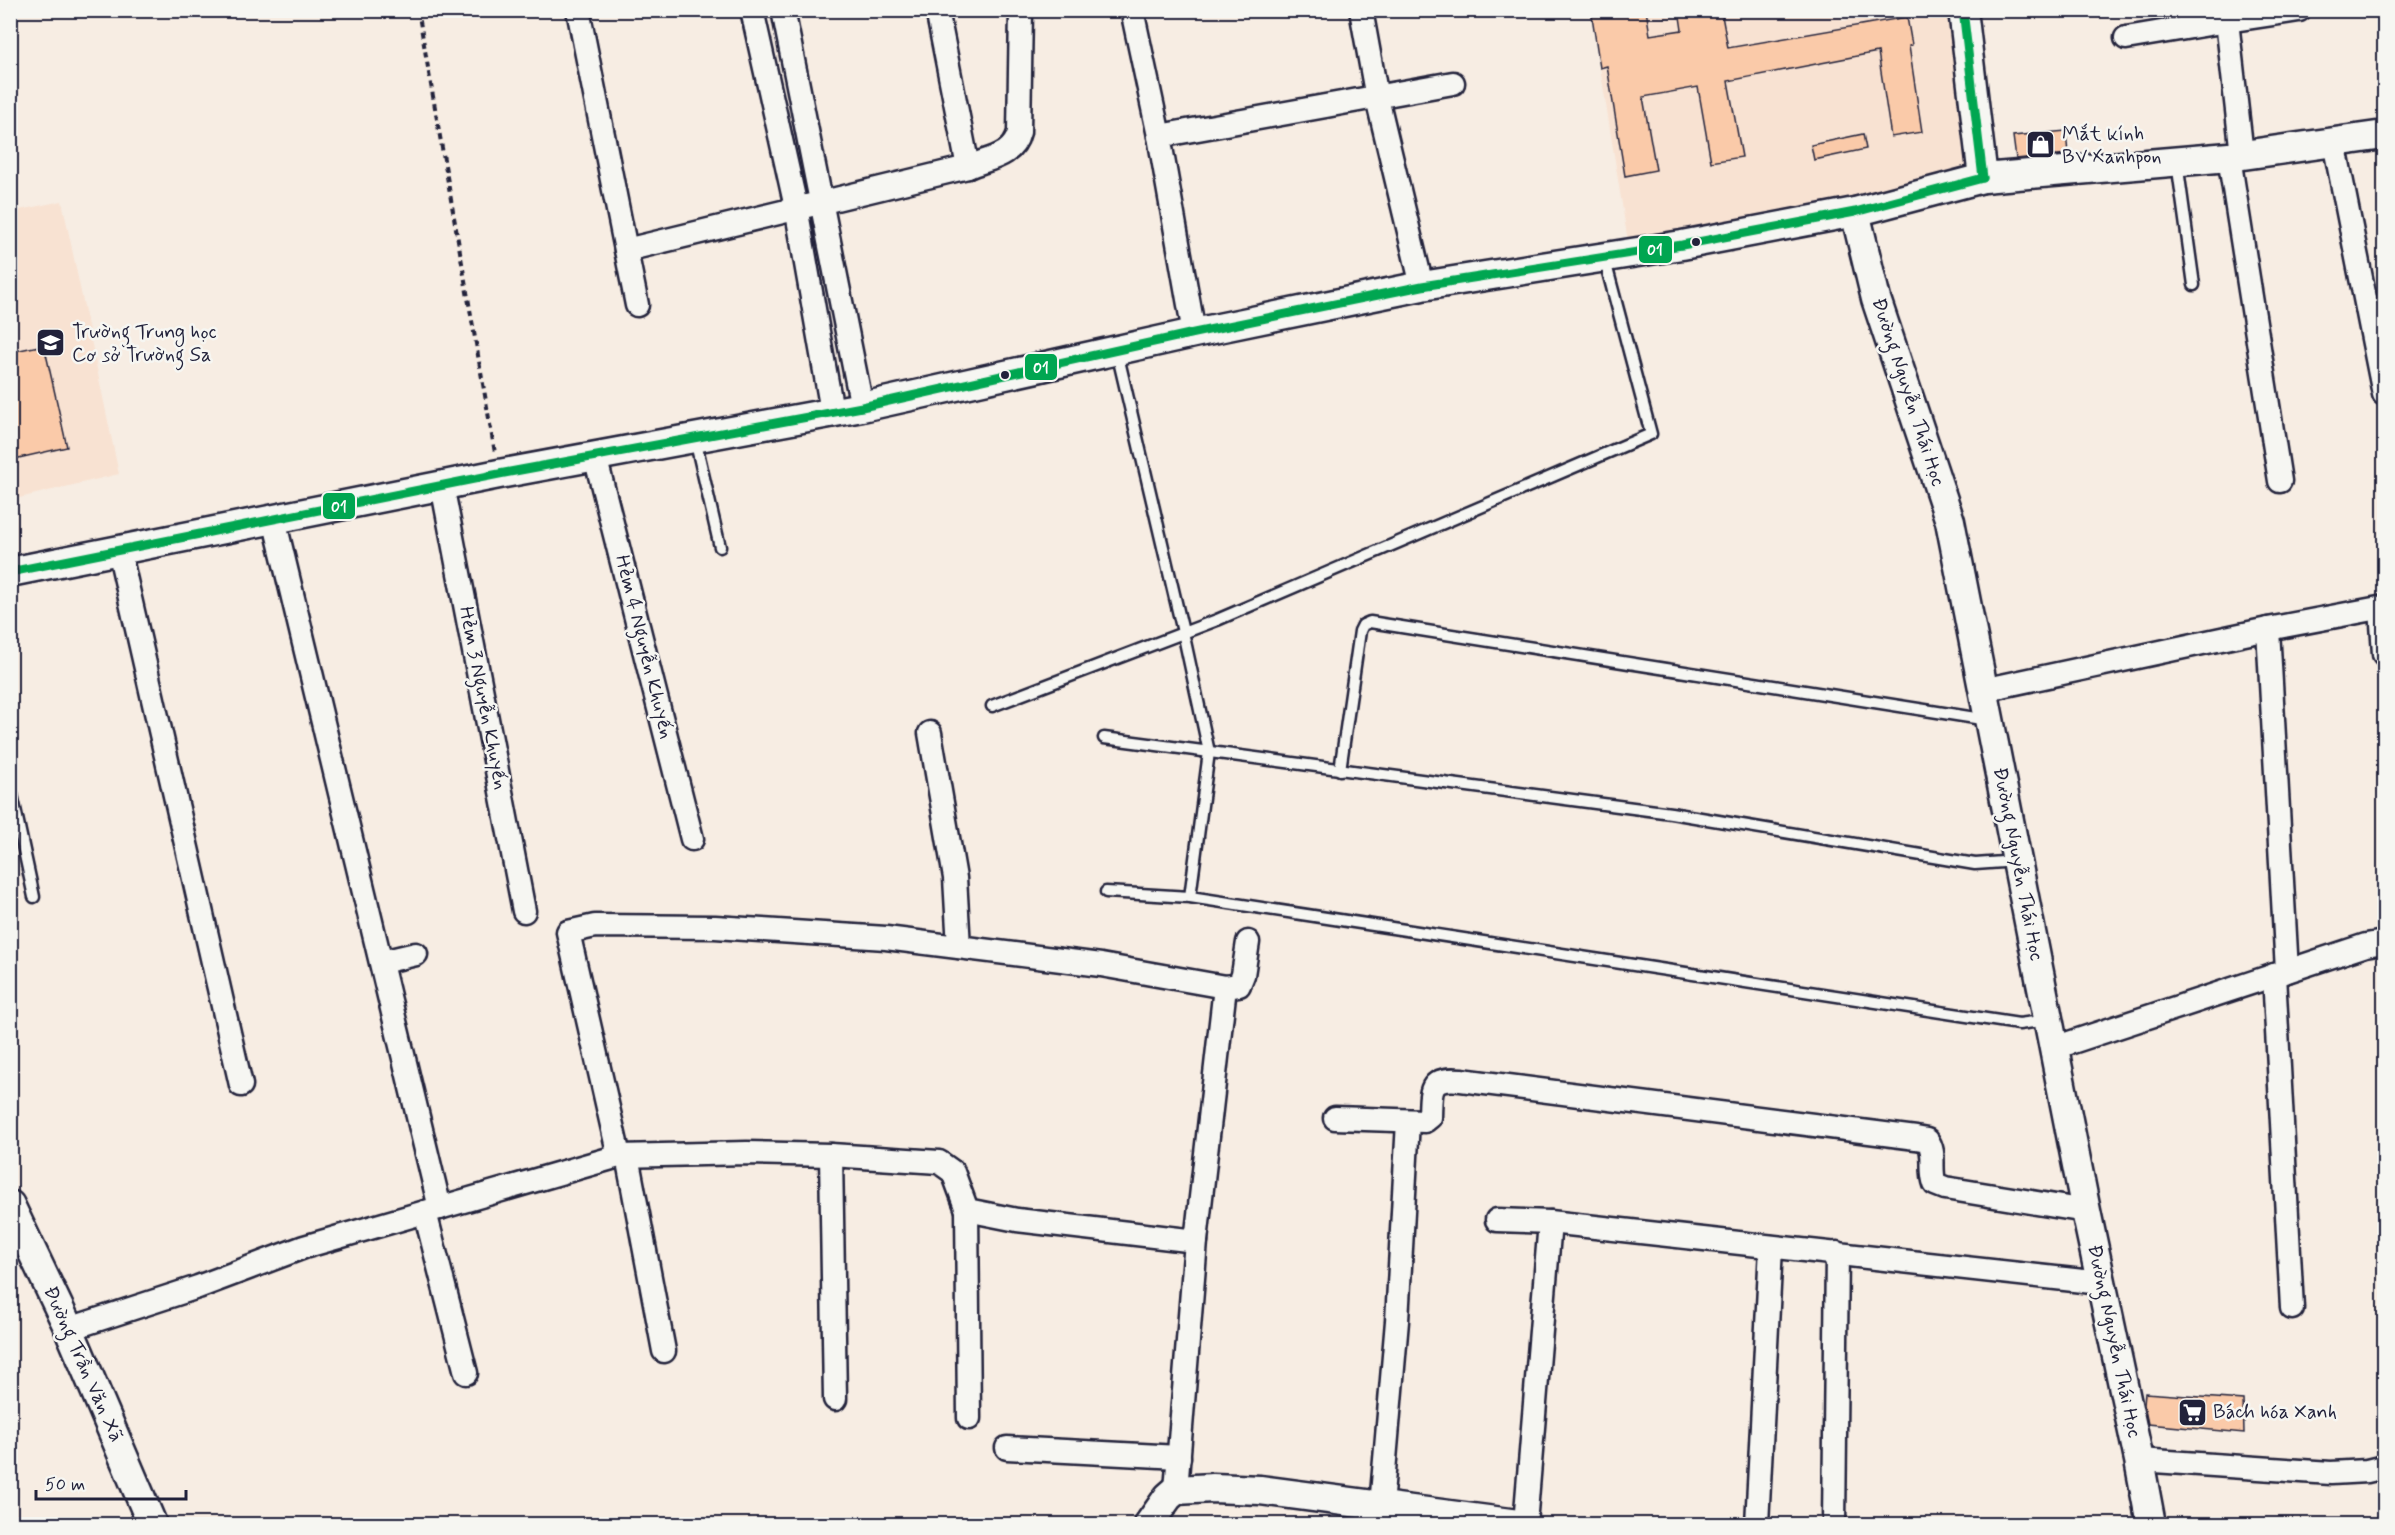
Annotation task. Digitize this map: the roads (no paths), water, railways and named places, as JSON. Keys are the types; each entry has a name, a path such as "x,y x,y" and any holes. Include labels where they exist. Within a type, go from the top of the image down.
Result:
{"street":[{"path":"578,10 637,305"},
{"path":"752,10 796,207 832,411"},
{"path":"783,10 862,406"},
{"path":"937,10 968,166"},
{"path":"626,250 968,166 1010,150 1017,141 1019,132 1021,10"},
{"path":"1132,10 1159,136 1194,333"},
{"path":"1361,10 1377,98 1422,286"},
{"path":"1963,10 1983,178"},
{"path":"2126,38 2299,10"},
{"path":"2227,21 2236,156 2280,481"},
{"path":"1159,136 1454,83"},
{"path":"10,572 499,474 862,406 1117,352 1194,333 1422,286 1682,245 1855,212 1983,178 2236,156 2385,135"},
{"path":"2334,142 2381,361 2385,394"},
{"name":"Đường Nguyễn Thái Học","path":"1855,212 1876,299 1950,521 2086,1211 2151,1524"},
{"name":"Hẻm 4 Nguyễn Khuyến","path":"595,456 692,839"},
{"name":"Hẻm 3 Nguyễn Khuyến","path":"442,486 524,911"},
{"path":"274,519 382,962 466,1372"},
{"path":"119,550 241,1085"},
{"path":"1983,690 2268,628 2383,607 2385,654"},
{"path":"2268,628 2292,1308"},
{"path":"930,733 955,878 959,947"},
{"path":"664,1351 623,1156 568,932 595,926 715,927 886,938 1101,965 1225,987 1239,985 1243,975 1248,942"},
{"path":"2054,1048 2366,945 2385,942"},
{"path":"382,962 416,954"},
{"path":"1176,1490 1196,1241 1225,987"},
{"path":"1335,1118 1425,1121 1428,1119 1431,1089 1438,1081 1446,1079 1927,1140 1932,1147 1932,1178 1935,1184 1945,1188 2086,1211"},
{"path":"1378,1515 1397,1321 1408,1121"},
{"path":"69,1329 198,1287 304,1247 623,1156 747,1153 831,1155 939,1162 953,1172 967,1210 969,1418"},
{"path":"831,1155 835,1399"},
{"name":"Đường Trần Văn Xã","path":"10,1205 69,1329 152,1524"},
{"path":"967,1210 1017,1220 1196,1241"},
{"path":"1497,1220 1550,1222 2101,1283"},
{"path":"1525,1524 1550,1222"},
{"path":"1757,1524 1771,1247"},
{"path":"1834,1524 1837,1253"},
{"path":"1006,1448 1179,1457"},
{"path":"2139,1460 2331,1473 2367,1471 2385,1467"},
{"path":"1149,1524 1167,1497 1176,1490 1212,1488 1260,1490 1378,1515 1518,1524"}],"lane":[{"path":"2177,162 2194,285"},
{"path":"992,706 1217,620 1651,434 1604,257"},
{"path":"1117,352 1209,752 1190,897"},
{"path":"695,437 720,547"},
{"path":"1340,770 1360,631 1363,625 1370,622 1990,721"},
{"path":"1104,738 1671,813 1975,864 2017,861"},
{"path":"10,785 34,897"},
{"path":"1106,892 1190,897 2019,1024 2049,1020"}],"place":[{"name":"Mắt kính BV Xanhpon","path":"2041,145"},
{"name":"Trường Trung học Cơ sở Trường Sa","path":"51,343"},
{"name":"Bách hóa Xanh","path":"2192,1412"}]}
